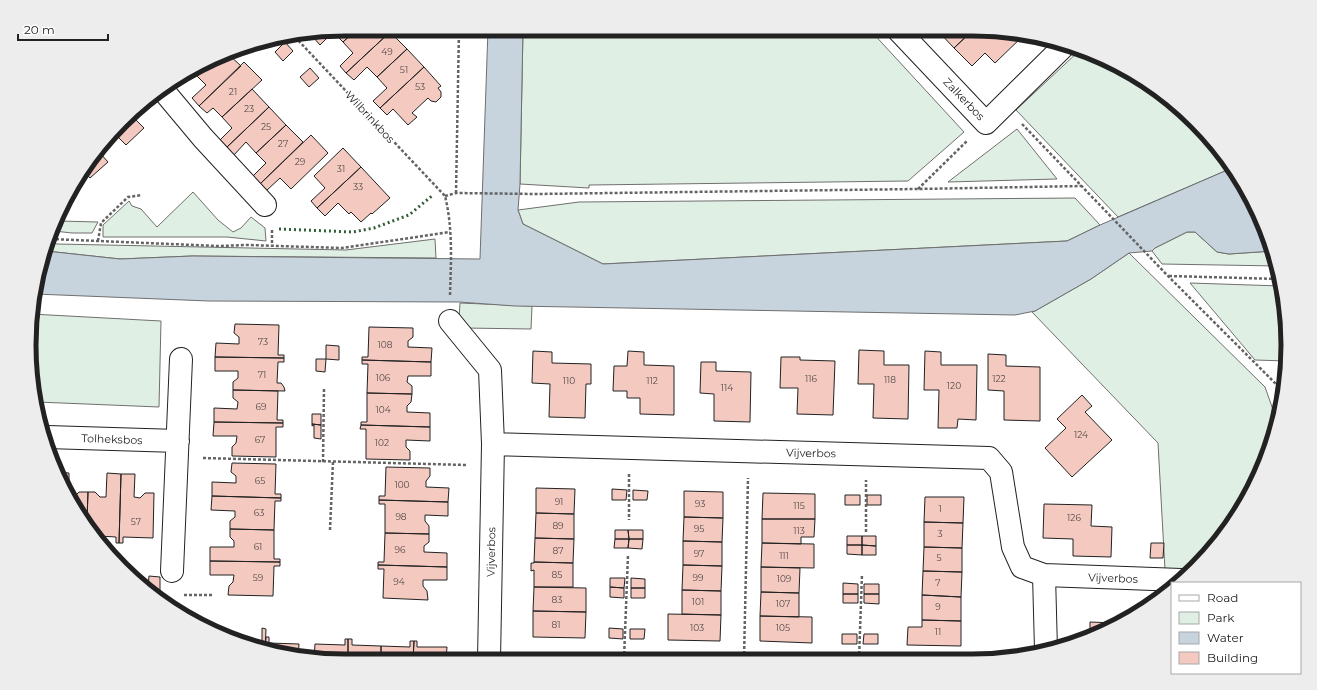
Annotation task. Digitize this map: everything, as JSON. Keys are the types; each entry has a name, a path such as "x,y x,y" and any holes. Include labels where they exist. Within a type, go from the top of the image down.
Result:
{"street":[{"name":"Zalkerbos","path":"904,36 986,122 1061,49"},
{"path":"166,93 203,138 265,205"},
{"name":"Vijverbos","path":"450,321 490,370 493,466 489,654"},
{"path":"172,570 181,359"},
{"name":"Tolheksbos","path":"50,437 177,449"},
{"name":"Vijverbos","path":"493,444 989,458 1001,472 1013,547 1022,567 1044,575 1173,580"},
{"path":"1044,575 1046,645"}],"path":[{"path":"456,193 459,36"},
{"name":"Wilbrinkbos","path":"298,40 445,196"},
{"path":"1004,105 1168,276 1278,386"},
{"path":"917,189 986,122"},
{"path":"450,321 451,247 449,213 445,196 456,193 537,194 1082,186"},
{"path":"98,241 101,223 128,197 142,195"},
{"path":"272,225 272,246"},
{"path":"55,239 218,246 342,248 450,232"},
{"path":"1168,276 1273,279"},
{"path":"323,462 324,389"},
{"path":"629,448 630,520"},
{"path":"177,449 323,462 333,461 493,466"},
{"path":"744,654 749,452"},
{"path":"866,454 866,532"},
{"path":"330,530 333,461"},
{"path":"624,654 628,554"},
{"path":"859,654 862,574"}],"green space":[{"path":"523,36 876,36 964,132 908,181 589,185 589,188 520,184"},
{"path":"1076,54 1126,77 1160,100 1176,113 1204,141 1227,170 1118,217 1016,110"},
{"path":"1017,129 1057,179 948,182"},
{"path":"193,192 218,220 233,232 241,228 251,217 265,228 266,241 227,237 103,237 103,225 129,201 132,206 141,209 157,227"},
{"path":"1075,198 1100,225 1067,241 603,264 523,224 518,210 579,202"},
{"path":"62,221 98,222 92,233 58,231"},
{"path":"1187,232 1195,232 1217,252 1229,254 1266,251 1270,266 1162,264 1152,251 1155,248"},
{"path":"435,239 436,258 192,256 120,259 51,251 53,243 346,250"},
{"path":"1129,253 1265,387 1273,411 1265,444 1240,500 1229,517 1204,549 1183,570 1165,570 1158,443 1032,312 1091,279"},
{"path":"1190,283 1275,286 1280,325 1280,361 1255,360"},
{"path":"460,303 532,306 531,329 464,328 459,319"},
{"path":"38,314 161,321 159,407 42,402 36,345"}],"water":[{"path":"488,36 523,36 520,184 518,210 523,224 603,264 1067,241 1100,225 1227,170 1249,208 1266,251 1229,254 1217,252 1195,232 1187,232 1155,248 1152,251 1129,253 1091,279 1035,311 1015,315 515,306 459,302 209,301 41,294 51,251 120,259 192,256 480,259"}],"building":[{"path":"337,36 349,36 343,42"},
{"path":"349,36 386,36 346,73 340,66 353,53 343,42"},
{"path":"386,36 394,36 407,49 377,77 367,67 354,80 346,73"},
{"path":"943,36 967,36 954,48"},
{"path":"967,36 1019,40 995,63 985,53 972,66 954,48"},
{"path":"328,37 320,45 314,38"},
{"path":"285,42 293,51 283,61 275,52"},
{"path":"407,49 424,67 380,108 373,101 387,88 377,77"},
{"path":"232,58 241,66 199,106 192,98 206,85 196,75"},
{"path":"244,62 262,80 222,117 213,108 207,113 199,106"},
{"path":"424,67 441,86 438,88 441,92 441,97 436,102 431,101 428,98 412,113 417,117 408,125 393,109 387,115 380,108"},
{"path":"310,68 319,78 309,87 300,77"},
{"path":"252,89 269,107 226,148 219,141 232,128 222,117"},
{"path":"152,104 136,120 135,119"},
{"path":"269,107 286,125 256,153 246,142 233,156 226,148"},
{"path":"135,119 144,128 126,145 118,136"},
{"path":"286,125 303,142 260,184 253,176 266,163 256,153"},
{"path":"311,135 328,153 291,189 280,178 266,191 260,184"},
{"path":"343,148 361,167 317,208 311,201 325,188 314,176"},
{"path":"102,155 108,162 90,178 87,175"},
{"path":"361,167 390,198 361,222 351,212 349,214 338,203 325,216 317,208"},
{"path":"235,324 279,325 278,355 284,355 284,358 215,357 216,343 239,344 239,337 234,333"},
{"path":"369,327 413,328 413,337 408,341 408,347 432,348 431,362 362,360 362,357 368,357"},
{"path":"326,345 339,346 339,360 326,359"},
{"path":"859,350 884,351 884,365 909,365 908,419 873,418 874,384 858,384"},
{"path":"533,351 552,352 552,363 591,364 591,384 586,384 585,418 549,417 550,384 532,383"},
{"path":"628,351 644,352 644,365 674,366 674,415 640,414 640,398 627,398 627,391 613,391 614,366 627,366"},
{"path":"925,351 941,352 941,365 977,365 976,420 958,419 957,428 938,428 939,390 924,390"},
{"path":"988,354 1006,355 1006,366 1040,367 1040,421 1004,420 1004,391 988,390"},
{"path":"215,357 284,358 284,362 278,362 277,383 281,383 285,391 233,390 233,382 238,378 238,371 215,371"},
{"path":"781,357 800,357 800,360 835,361 833,415 797,414 798,388 780,388"},
{"path":"316,359 326,359 325,372 316,371"},
{"path":"362,360 431,362 431,376 408,376 407,382 412,386 412,394 367,393 368,364 362,364"},
{"path":"701,362 716,362 716,371 751,372 750,422 714,421 714,394 700,393"},
{"path":"233,390 278,391 277,420 283,420 283,423 214,422 214,408 237,409 238,402 233,398"},
{"path":"367,393 412,394 411,402 407,406 407,412 430,413 430,427 361,425 361,422 367,422"},
{"path":"1082,395 1092,406 1085,412 1112,440 1072,477 1045,448 1066,428 1057,419"},
{"path":"312,414 321,414 321,425 312,424"},
{"path":"214,422 283,423 283,427 276,427 276,457 232,456 232,447 236,443 237,436 213,436"},
{"path":"312,424 321,425 321,439 314,438 314,425 312,426"},
{"path":"361,425 430,427 430,441 406,440 406,447 410,451 410,460 366,459 366,429 360,429"},
{"path":"232,463 276,464 275,494 281,494 281,498 212,496 212,482 236,483 236,476 231,472"},
{"path":"386,467 430,468 430,476 426,481 426,487 449,488 448,502 379,500 379,496 385,496"},
{"path":"64,473 69,473 69,484"},
{"path":"107,473 121,474 119,543 116,543 116,537 103,536 87,516 88,492 95,492 100,497 106,497"},
{"path":"121,474 135,474 134,497 140,498 145,493 154,493 153,538 123,537 123,543 119,543"},
{"path":"536,488 575,489 574,514 536,513"},
{"path":"612,489 627,490 626,500 612,500"},
{"path":"633,490 648,491 647,500 633,500"},
{"path":"684,491 723,492 723,518 684,517"},
{"path":"79,492 88,492 87,516 77,500 75,496"},
{"path":"763,493 815,494 815,519 762,519"},
{"path":"845,495 860,495 860,505 845,505"},
{"path":"867,495 881,495 881,505 867,505"},
{"path":"212,496 281,498 281,501 275,501 274,530 230,529 230,521 235,517 235,511 211,510"},
{"path":"925,497 964,497 963,523 924,522"},
{"path":"379,500 448,502 448,516 425,515 425,521 429,526 429,534 385,533 385,504 379,504"},
{"path":"1044,504 1092,505 1091,526 1112,527 1111,557 1073,556 1073,539 1043,538"},
{"path":"536,513 574,514 574,539 535,538"},
{"path":"684,517 723,518 722,542 683,541"},
{"path":"762,519 815,519 814,537 801,537 801,544 762,543"},
{"path":"924,522 963,523 962,548 924,547"},
{"path":"230,529 274,530 274,559 280,559 280,562 210,561 210,547 234,547 234,541 230,537"},
{"path":"615,530 628,530 629,539 615,539"},
{"path":"628,530 643,530 643,539 629,539"},
{"path":"385,533 429,534 429,542 424,546 424,552 447,553 447,567 378,565 378,562 384,562"},
{"path":"847,536 862,536 862,545 847,545"},
{"path":"862,536 876,536 876,546 862,545"},
{"path":"535,538 574,539 573,563 534,562"},
{"path":"615,539 629,539 628,548 614,548"},
{"path":"629,539 643,539 642,549 628,548"},
{"path":"683,541 722,542 722,566 683,565"},
{"path":"762,543 814,544 814,568 761,567"},
{"path":"1151,543 1164,543 1163,558 1150,558"},
{"path":"847,545 862,545 862,555 847,554"},
{"path":"862,545 876,546 876,555 862,555"},
{"path":"924,547 962,548 962,572 923,571"},
{"path":"210,561 280,562 280,566 274,566 273,596 228,595 229,586 233,582 234,575 210,575"},
{"path":"531,563 573,563 573,587 534,587 534,570 531,571"},
{"path":"378,565 447,567 447,580 423,580 423,586 427,591 428,600 383,598 384,569 378,569"},
{"path":"683,565 722,566 721,591 682,590"},
{"path":"761,567 800,568 799,593 761,592"},
{"path":"923,571 962,572 961,597 922,595"},
{"path":"149,576 160,577 160,592 157,590 148,583"},
{"path":"610,578 625,578 624,588 610,587"},
{"path":"631,578 645,579 645,588 631,588"},
{"path":"843,583 858,584 858,594 843,594"},
{"path":"864,584 879,584 879,594 864,594"},
{"path":"534,587 586,588 586,612 533,611"},
{"path":"610,587 624,588 624,598 610,597"},
{"path":"631,588 645,588 645,598 631,598"},
{"path":"682,590 721,591 721,615 682,614"},
{"path":"761,592 799,593 799,617 760,616"},
{"path":"843,594 858,594 858,603 843,603"},
{"path":"864,594 879,594 879,604 864,603"},
{"path":"922,595 961,597 961,621 922,620"},
{"path":"533,611 586,612 585,638 533,637"},
{"path":"668,614 721,615 720,641 668,640"},
{"path":"760,616 812,617 812,643 760,641"},
{"path":"922,620 961,621 961,646 907,645 908,627 922,627"},
{"path":"1090,622 1107,623 1090,630"},
{"path":"262,628 266,629 265,643 262,642"},
{"path":"609,628 623,629 623,639 609,638"},
{"path":"630,629 645,629 644,639 630,639"},
{"path":"842,634 857,634 857,644 842,644"},
{"path":"864,634 878,634 878,644 863,644"},
{"path":"266,637 269,637 269,643 299,644 298,650 285,648 266,643"},
{"path":"345,639 348,639 348,654 314,652 315,644 345,645"},
{"path":"348,639 352,639 352,645 381,646 381,654 348,654"},
{"path":"410,641 414,641 413,654 381,654 381,646 410,647"},
{"path":"414,641 417,641 417,647 447,647 446,654 413,654"}],"hedge":[{"path":"279,229 353,232 374,228 409,215 433,195"}]}
